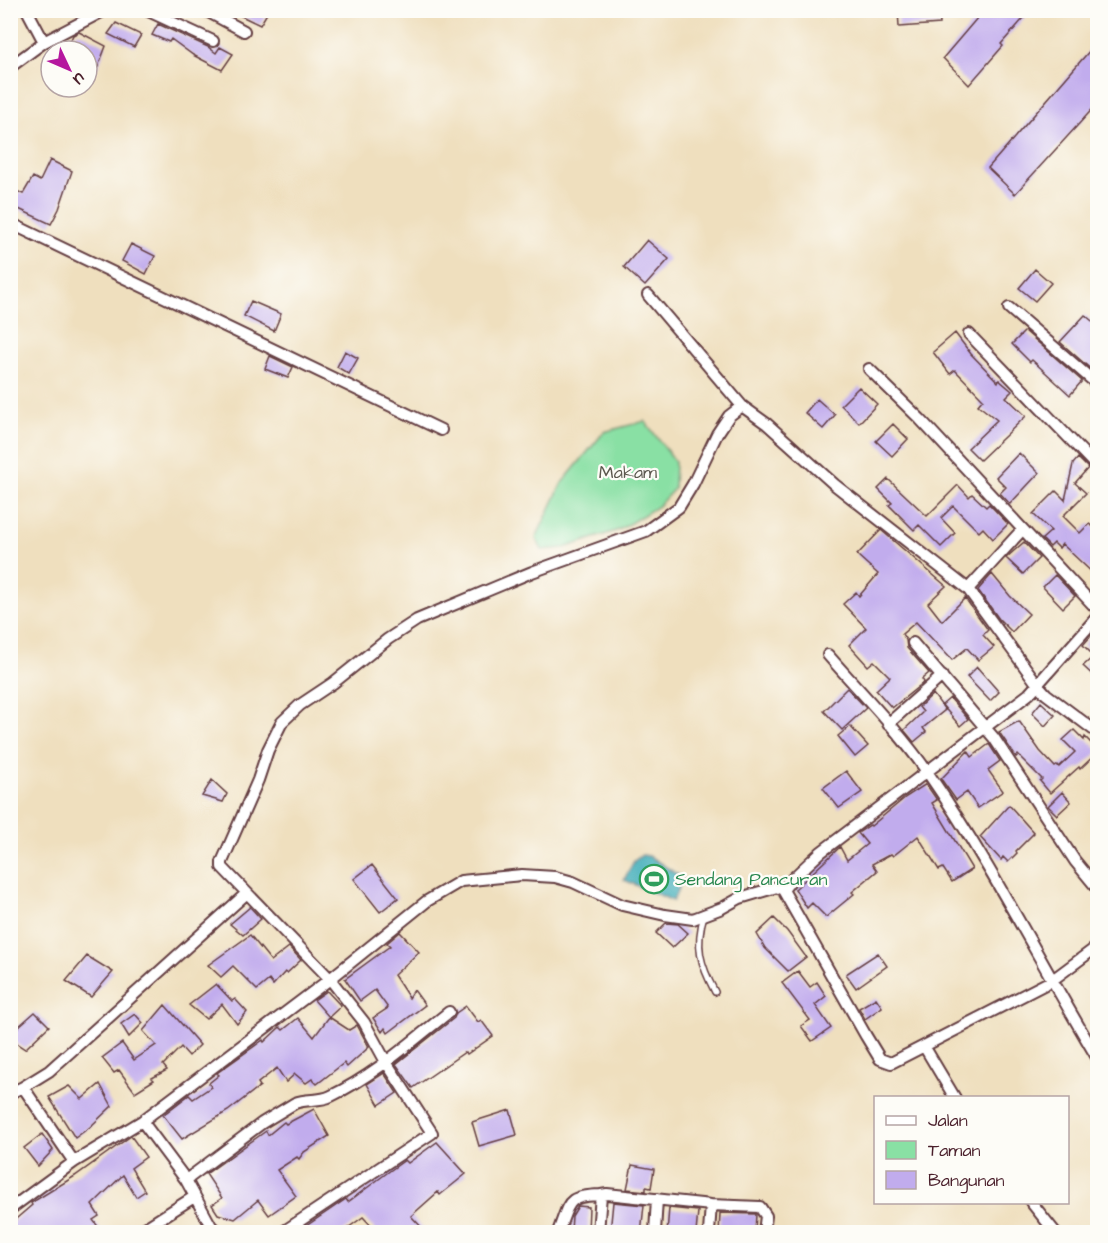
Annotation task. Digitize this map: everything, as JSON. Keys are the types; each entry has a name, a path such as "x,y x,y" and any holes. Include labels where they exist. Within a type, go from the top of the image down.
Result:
{"street":[{"path":"27,10 42,39"},
{"path":"50,39 105,10"},
{"path":"146,10 213,40"},
{"path":"205,10 244,31"},
{"path":"10,67 39,46"},
{"path":"10,223 441,430"},
{"path":"648,295 742,405 767,424 835,485 968,589 1038,686 1098,733"},
{"path":"1010,308 1098,385"},
{"path":"969,334 1098,468"},
{"path":"869,369 920,419 1098,610"},
{"path":"282,1233 432,1134 386,1062 364,1022 330,979 222,867 222,861 282,722 300,705 417,620 532,572 646,531 679,507 717,434 729,416 742,405"},
{"path":"968,589 1022,530"},
{"path":"783,890 821,852 1038,686 1098,616"},
{"path":"914,643 986,727 1075,861 1098,889"},
{"path":"828,655 928,772 1018,920 1051,981 1098,1059"},
{"path":"888,724 942,676"},
{"path":"10,1209 74,1162 142,1121 330,979 427,901 461,880 522,875 547,876 573,882 622,905 693,919 758,891 777,886 783,890 880,1059 891,1063 1051,981 1098,946"},
{"path":"10,1093 49,1071 247,894"},
{"path":"186,1180 262,1123 295,1103 301,1100 321,1100 332,1096 366,1076 449,1012"},
{"path":"924,1046 954,1096"},
{"path":"23,1087 74,1162"},
{"path":"142,1121 186,1180 217,1233"},
{"path":"598,1233 600,1195"},
{"path":"558,1233 574,1197 600,1195 760,1207 766,1216 764,1233"},
{"path":"139,1233 194,1197"},
{"path":"655,1233 657,1199"},
{"path":"1032,1204 1055,1233"},
{"path":"709,1233 711,1205"}],"lane":[{"path":"705,914 701,926 699,956 715,992"}],"green space":[{"name":"Makam","path":"645,421 675,462 674,489 658,506 619,530 564,548 542,550 536,538 562,483 604,432"}],"water":[{"name":"Sendang Pancuran","path":"642,855 649,856 683,878 673,901 624,880 634,861"}],"building":[{"path":"229,10 269,10 260,25"},
{"path":"898,10 939,10 940,24 899,27"},
{"path":"984,10 1031,10 969,85 943,58"},
{"path":"116,23 141,35 134,47 108,34"},
{"path":"158,24 216,53 220,47 233,54 222,70 193,55 171,39 169,42 152,35"},
{"path":"79,32 92,39 71,39"},
{"path":"1098,41 1098,103 1015,194 988,168"},
{"path":"99,42 106,46 99,64"},
{"path":"50,160 72,171 59,209 51,224 10,205 10,188 23,194 33,177 40,181"},
{"path":"647,240 669,259 645,286 624,267"},
{"path":"131,244 155,256 146,274 122,261"},
{"path":"1035,269 1051,283 1035,301 1019,288"},
{"path":"251,301 281,314 274,331 244,316"},
{"path":"1085,315 1098,326 1098,366 1093,371 1060,342"},
{"path":"1025,331 1082,381 1070,395 1012,344"},
{"path":"955,333 971,354 998,382 999,380 1012,391 1006,397 1026,416 980,460 968,448 997,420 978,405 983,399 955,370 950,374 933,352"},
{"path":"345,351 358,358 349,374 337,367"},
{"path":"270,356 293,367 288,378 265,369"},
{"path":"859,387 877,404 859,423 841,405"},
{"path":"817,399 835,415 823,429 805,413"},
{"path":"893,424 908,439 892,456 876,441"},
{"path":"1019,453 1039,473 1010,504 1000,493 1006,487 996,477"},
{"path":"1078,458 1088,468 1075,483 1086,493 1063,516 1080,533 1089,524 1098,530 1098,578 1062,544 1059,548 1054,543 1050,547 1042,539 1051,531 1033,514 1056,491 1065,500 1073,464"},
{"path":"888,479 927,516 958,485 969,497 972,494 986,507 989,504 1008,524 993,539 983,528 979,532 953,506 941,518 955,533 941,547 919,525 914,530 889,505 892,503 878,489"},
{"path":"881,530 946,586 928,603 942,621 965,598 988,630 983,635 994,647 978,660 967,648 952,660 916,622 902,634 907,648 929,673 922,679 924,682 892,708 876,690 890,677 874,661 868,666 849,645 866,628 843,604 856,592 859,596 878,574 857,555"},
{"path":"1024,542 1039,558 1023,574 1006,558"},
{"path":"992,574 1029,614 1012,632 999,619 978,590"},
{"path":"1055,575 1075,596 1063,608 1043,587"},
{"path":"1098,628 1098,680 1083,666 1094,656 1083,645"},
{"path":"977,667 999,692 990,701 967,677"},
{"path":"847,688 866,708 842,730 824,711"},
{"path":"933,694 945,710 923,728 926,732 914,742 904,730 923,712 919,707"},
{"path":"950,698 968,719 960,726 942,705"},
{"path":"1041,702 1055,715 1045,726 1032,713"},
{"path":"1019,721 1040,751 1055,767 1058,765 1059,767 1075,752 1063,740 1074,730 1084,740 1085,737 1098,752 1050,793 1040,781 1042,779 1018,755 1016,757 999,732"},
{"path":"850,726 868,746 855,757 838,736"},
{"path":"989,744 1000,761 988,770 1003,791 978,808 967,792 956,800 941,779 968,751 972,757"},
{"path":"846,771 862,792 839,808 823,788"},
{"path":"212,780 227,794 223,802 202,796"},
{"path":"926,784 937,800 932,803 972,869 952,882 943,868 939,870 918,836 893,856 891,854 872,864 877,871 826,917 812,903 807,908 795,889 840,847 847,860 867,844 858,833 871,826 906,797"},
{"path":"1062,792 1071,802 1057,815 1048,806"},
{"path":"1009,805 1034,833 1008,862 1003,857 1001,860 980,837"},
{"path":"372,865 398,898 380,912 354,879"},
{"path":"250,907 261,919 243,935 230,924"},
{"path":"774,918 787,931 806,957 788,971 765,948 757,934"},
{"path":"666,923 678,924 688,933 672,948 656,933"},
{"path":"400,932 419,952 394,975 409,998 414,990 425,1005 388,1033 385,1028 382,1032 373,1018 388,1008 375,990 360,1001 345,979 390,946 387,943"},
{"path":"250,935 271,961 289,947 301,960 273,985 269,980 257,990 233,966 221,977 208,965"},
{"path":"878,953 887,966 856,988 846,974"},
{"path":"87,956 113,972 91,997 66,981"},
{"path":"798,971 810,987 817,982 826,996 815,1005 831,1028 812,1041 801,1026 810,1020 782,983"},
{"path":"216,984 232,1001 235,999 247,1012 237,1024 222,1004 206,1019 189,1005"},
{"path":"327,991 341,1006 329,1017 314,1000"},
{"path":"876,998 882,1007 865,1019 859,1008"},
{"path":"165,1005 200,1045 189,1056 181,1047 163,1065 167,1070 152,1078 154,1080 135,1092 119,1070 114,1073 102,1058 122,1043 134,1060 156,1045 143,1031"},
{"path":"466,1006 493,1036 467,1054 465,1052 413,1088 396,1064"},
{"path":"35,1012 49,1026 25,1049 10,1039 10,1034"},
{"path":"135,1014 143,1023 129,1037 121,1024"},
{"path":"329,1017 349,1030 357,1025 369,1047 347,1067 344,1063 317,1084 312,1079 306,1083 295,1074 286,1082 277,1068 258,1083 260,1086 228,1111 182,1139 163,1115 189,1095 193,1099 211,1087 209,1083 219,1075 217,1073 263,1040 264,1042 280,1027 283,1030 298,1018 314,1037"},
{"path":"384,1073 397,1093 379,1105 367,1084"},
{"path":"100,1084 112,1106 75,1138 49,1097 69,1086 82,1099"},
{"path":"314,1109 329,1136 304,1152 299,1159 297,1157 277,1170 296,1196 269,1215 258,1200 235,1219 218,1214 212,1205 222,1198 206,1174 266,1131 268,1135 284,1122 286,1124"},
{"path":"510,1110 517,1135 479,1146 472,1122"},
{"path":"42,1134 53,1150 38,1166 24,1148"},
{"path":"131,1136 146,1157 131,1168 145,1191 136,1197 123,1175 92,1205 99,1216 93,1220 103,1233 10,1233 10,1224 32,1205 31,1203 75,1176"},
{"path":"437,1142 466,1174 440,1195 438,1192 411,1216 427,1233 378,1233 363,1217 341,1233 296,1233 346,1199 348,1202 405,1160 408,1163"},
{"path":"632,1165 654,1169 651,1188 646,1187 646,1191 627,1189"},
{"path":"613,1202 644,1205 641,1233 610,1233"},
{"path":"578,1206 589,1207 588,1232 571,1231 572,1216"},
{"path":"669,1208 698,1211 696,1233 667,1233"},
{"path":"720,1213 756,1214 755,1231 719,1233"}],"place":[{"name":"Sendang Pancuran","path":"654,879"}]}
